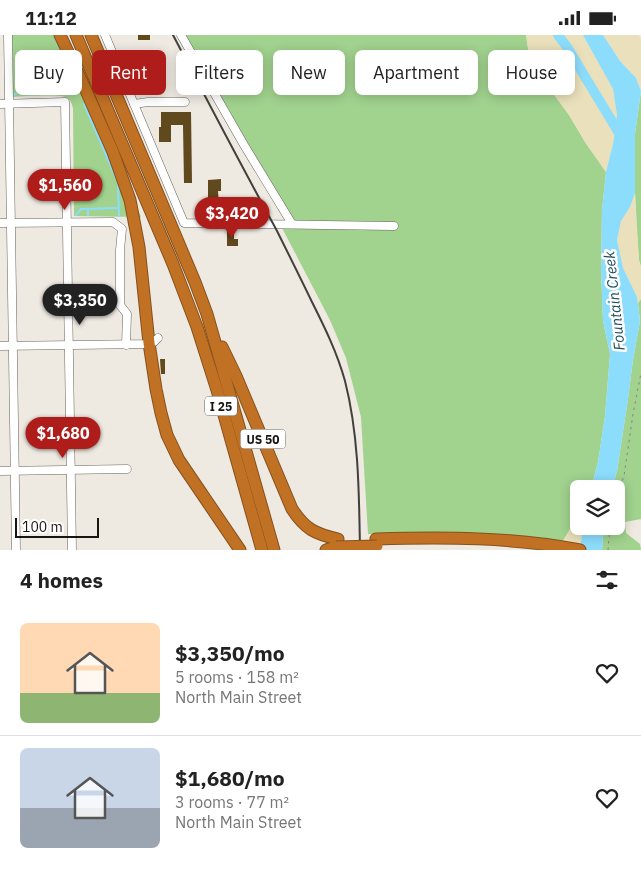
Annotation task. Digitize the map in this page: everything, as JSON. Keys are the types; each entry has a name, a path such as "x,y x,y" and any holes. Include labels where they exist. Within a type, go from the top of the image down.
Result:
{"highway":[{"path":"60,35 88,93 113,152 130,200 154,340 161,413 167,435 178,460 240,550"},
{"name":"I 25","path":"76,35 194,319 217,391 262,550"},
{"name":"I 25","path":"91,35 207,314 274,550"},
{"name":"US 50","path":"207,314 236,376 292,509 317,534 332,543 518,544 559,546 580,550"},
{"name":"US 50","path":"518,544 531,550"}],"street":[{"path":"8,35 16,550"},
{"path":"105,35 184,223 394,226"},
{"path":"181,35 239,137 292,224"},
{"path":"0,104 65,102 72,550"},
{"path":"134,104 185,102"},
{"path":"0,223 113,222 122,229 120,305 127,314 126,345"},
{"path":"0,347 126,345 154,340"},
{"path":"0,471 127,469"}],"path":[{"path":"623,480 641,373"},
{"path":"608,550 609,535"}],"green space":[{"path":"12,35 65,35 71,50 15,50 15,95 82,95 82,76 141,217 74,216 72,104 69,99 61,96 13,97"},
{"path":"181,35 526,35 528,50 488,50 488,95 554,95 606,172 602,210 601,270 603,321 610,354 605,416 593,480 570,480 570,530 563,541 454,532 368,534 361,417 346,358 330,320 280,224 291,224 216,95 263,95 263,50 190,50"},
{"path":"641,91 641,267 635,193 635,134"},
{"path":"641,299 641,519 625,522 625,480 614,480 640,321 638,303"},
{"path":"625,522 626,533 640,544 641,550 602,550 603,535 625,535"}],"sand":[{"path":"526,35 583,35 613,89 617,115 613,144 606,172 554,95 575,95 575,50 528,50"},
{"path":"603,35 639,35 641,40 641,91 636,78 620,61"},
{"path":"635,193 641,267 641,299 638,303 623,268 617,240 621,221 630,207"},
{"path":"570,529 570,535 582,535 580,550 559,550"}],"water":[{"name":"Fountain Creek","path":"583,35 603,35 620,61 636,78 641,91 635,134 635,193 630,207 621,221 617,240 623,268 637,297 640,321 614,480 593,480 605,416 610,354 603,321 601,270 602,210 606,172 613,144 617,115 613,89"},
{"path":"582,535 603,535 602,550 580,550"}],"building":[{"path":"138,35 150,35 150,40 138,40"},
{"path":"161,112 191,112 192,183 184,183 183,125 171,125 171,142 159,142"},
{"path":"221,179 221,191 218,191 219,205 208,205 208,180"},
{"path":"227,230 234,230 234,239 238,239 238,246 227,246"},
{"path":"160,359 165,359 165,374 161,374"}],"waterway":[{"path":"54,35 60,50"},
{"name":"Fountain Creek","path":"558,35 622,138"},
{"path":"84,104 118,183 119,216"},
{"path":"76,215 81,209 118,208"},
{"path":"88,209 88,215"}],"railway":[{"path":"173,35 276,229 325,329 338,360 350,402 356,444 360,550"}]}
